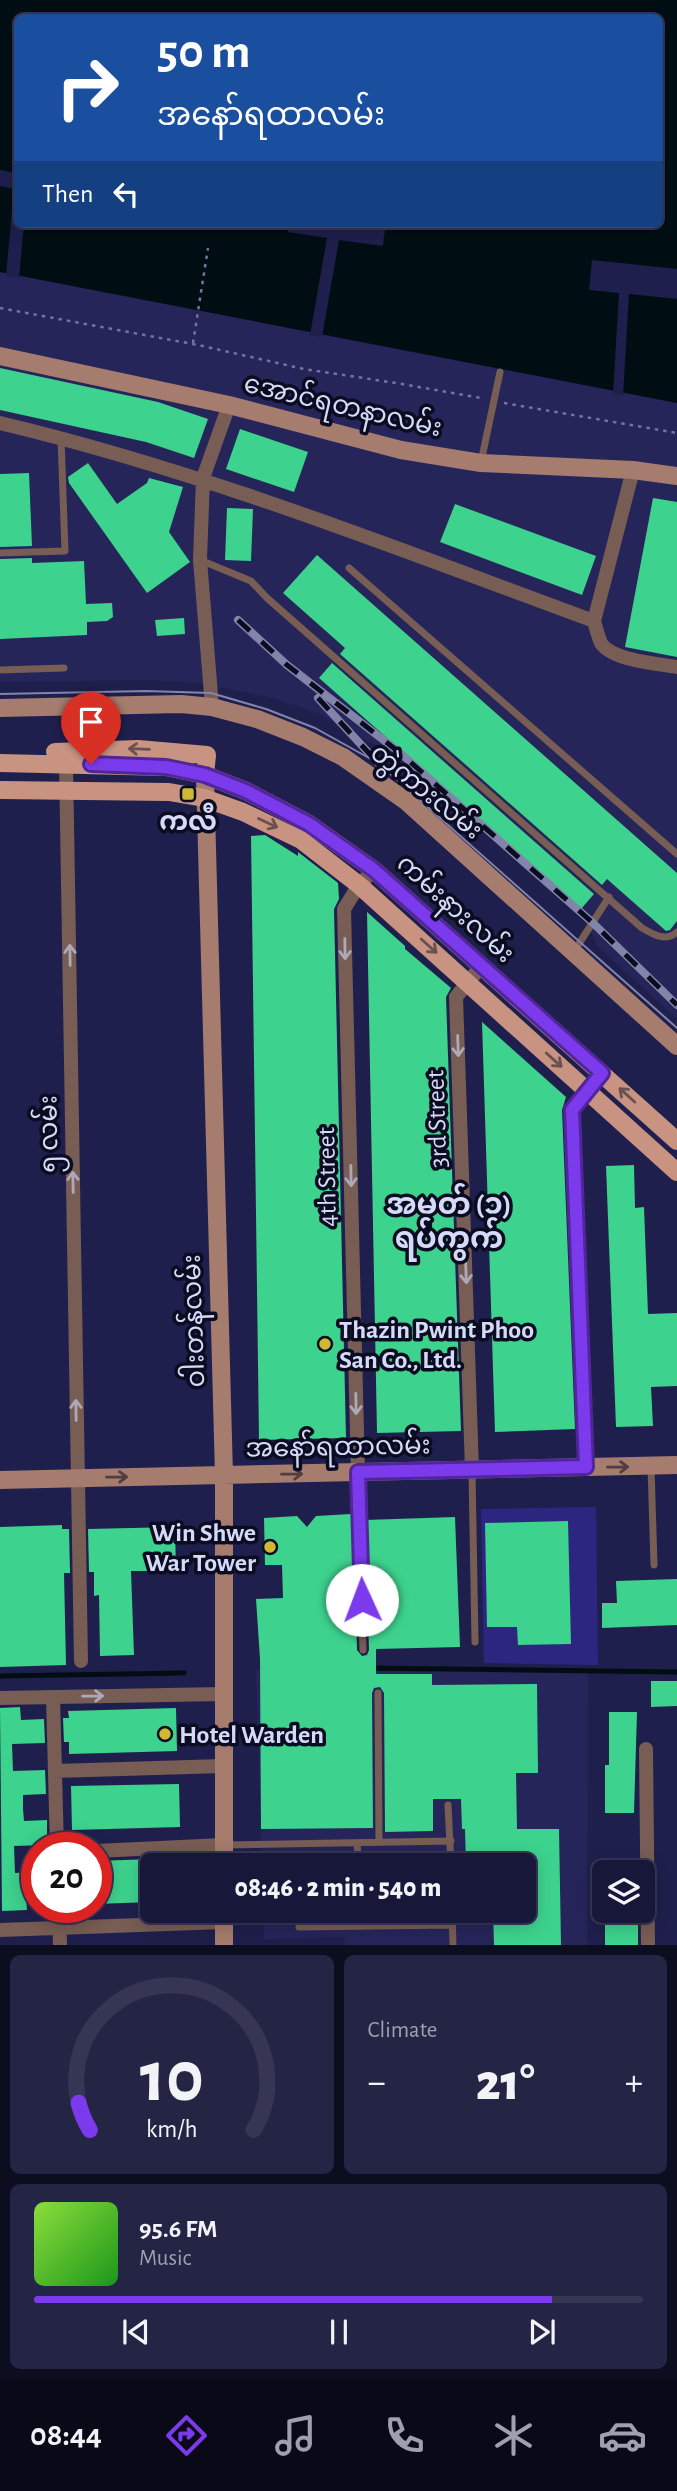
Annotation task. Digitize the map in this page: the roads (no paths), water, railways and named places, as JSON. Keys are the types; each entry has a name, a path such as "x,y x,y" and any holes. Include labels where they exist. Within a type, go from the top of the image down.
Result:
{"main road":[{"name":"အောင်ရတနာလမ်း","path":"0,356 229,405 401,450 481,463 632,470 677,476"},
{"name":"တွဲကားလမ်း","path":"0,708 181,704 212,707 280,728 343,757 406,801 677,1046"},
{"path":"0,752 138,748 206,755 205,775"},
{"name":"ကမ်းနားလမ်း","path":"0,763 166,767 205,775 246,791 309,824 374,870 677,1141"},
{"name":"ဝါးတန်လမ်း","path":"205,775 224,1475 223,1853"},
{"name":"ကမ်းနားလမ်း","path":"0,790 169,792 204,798 243,811 301,840 359,885 677,1172"},
{"name":"အနော်ရထာလမ်း","path":"0,1480 677,1465"},
{"path":"224,1923 224,1945"}],"street":[{"path":"212,707 200,560 203,478 229,405"},
{"path":"0,422 203,478 594,621"},
{"path":"632,470 594,621 601,643 608,650 619,656 677,667"},
{"name":"၅ လမ်း","path":"66,763 81,1661"},
{"name":"4th Street","path":"358,1472 344,909 359,885 374,870"},
{"path":"467,981 482,965"},
{"name":"3rd Street","path":"467,981 456,997 472,1470"},
{"path":"586,1467 572,1110 586,1089 602,1073"},
{"path":"0,1698 222,1694"},
{"path":"53,1697 57,1832"},
{"path":"646,1749 648,1945"},
{"path":"55,1772 223,1766"},
{"path":"112,1850 223,1845"},
{"path":"60,1923 60,1945"},
{"path":"0,1930 140,1923"}],"lane":[{"path":"481,463 500,372"},
{"path":"0,554 65,551 61,437"},
{"path":"200,560 251,580 267,598 642,928 656,936 666,937 677,932"},
{"path":"349,568 677,854"},
{"path":"0,670 64,668"},
{"path":"573,954 609,897"},
{"path":"651,1466 654,1564"},
{"path":"472,1470 475,1642"},
{"path":"358,1472 363,1650"},
{"path":"377,1693 379,1842"},
{"path":"448,1805 451,1853"},
{"path":"223,1845 451,1841"},
{"path":"357,1844 358,1853"},
{"path":"299,1927 452,1925 453,1945"}],"waterway":[{"path":"369,1668 677,1672"},
{"path":"0,1676 184,1673"}],"tram line":[{"path":"0,694 146,691 211,693 266,709 315,728 378,763 677,1028"}],"railway":[{"path":"238,620 287,665 399,752 593,923 677,1005"},
{"path":"318,698 378,763"}],"place":[{"name":"ကလီ","path":"188,794"},
{"name":"Thazin Pwint Phoo San Co., Ltd.","path":"325,1344"},
{"name":"Win Shwe War Tower","path":"270,1547"},
{"name":"Hotel Warden","path":"165,1734"}],"district":[{"name":"အမှတ် (၁) ရပ်ကွက်","path":"449,1221"}]}
